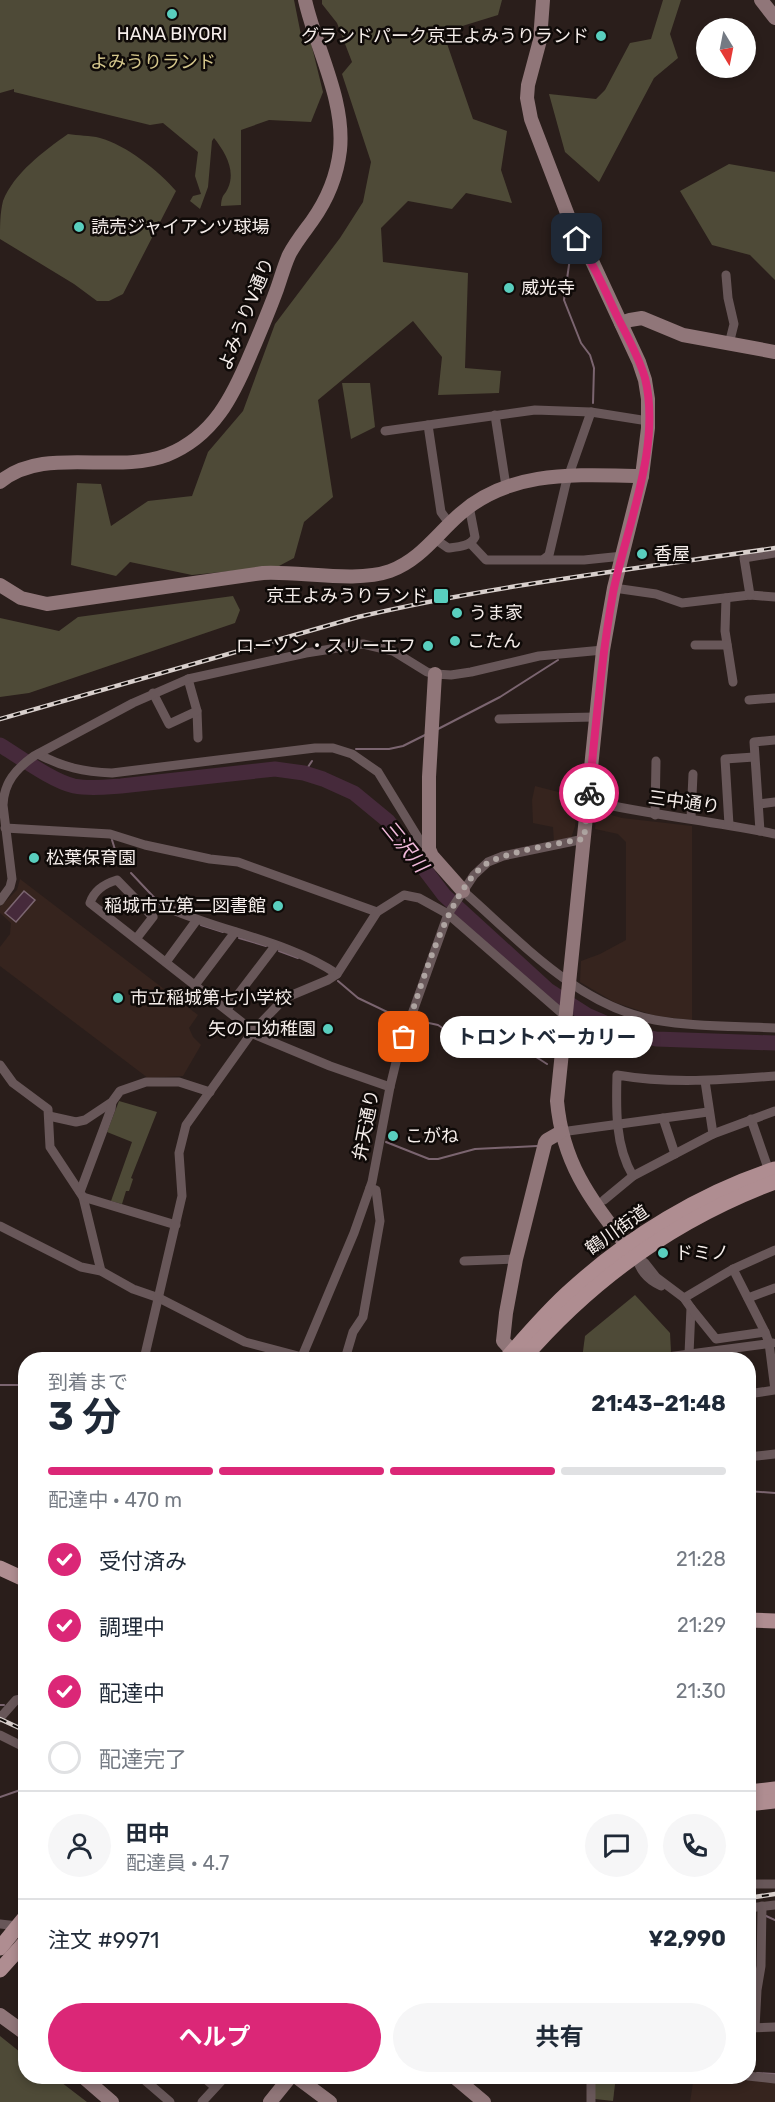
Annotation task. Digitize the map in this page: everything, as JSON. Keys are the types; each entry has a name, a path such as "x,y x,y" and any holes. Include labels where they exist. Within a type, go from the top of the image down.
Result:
{"main road":[{"name":"鶴川街道","path":"520,1352 631,1250 774,1177"},
{"path":"0,1560 18,1567"},
{"path":"0,1568 18,1576"},
{"path":"756,1620 775,1621"},
{"path":"756,1791 775,1789"},
{"path":"756,1803 775,1801"},
{"path":"0,1948 18,1928"},
{"path":"0,1971 18,1950"}],"street":[{"name":"よみうりV通り","path":"0,482 15,472 37,465 130,462 163,456 178,450 198,437 225,408 234,393 267,316 287,259 324,202 338,163 340,138 337,113 305,0"},
{"path":"543,0 540,40 528,85 527,98 531,119 577,239 592,261 645,380 648,421 642,476 614,588 603,650 558,1091 561,1132 579,1179 595,1204 631,1250 644,1275 653,1282 672,1289 684,1298 716,1339 765,1332"},
{"path":"761,0 775,18"},
{"path":"726,275 728,298 734,316 729,344"},
{"path":"621,323 642,318 683,335 775,352"},
{"path":"385,431 534,410 591,412 648,421"},
{"path":"544,559 549,555 569,474 591,412"},
{"path":"495,415 506,486"},
{"path":"428,425 441,512 449,523"},
{"path":"0,585 21,598 46,604 263,573 369,575 393,570 412,560 449,523 468,508 506,486 538,478 569,474 642,476"},
{"path":"435,539 448,548 470,543 475,537 468,508"},
{"path":"470,543 486,560 584,560 623,556"},
{"path":"750,595 744,558 775,553"},
{"path":"614,588 656,594 682,603 750,595 775,597"},
{"path":"726,598 725,631 733,682"},
{"path":"0,901 10,887 12,872 3,822 4,796 12,774 36,755 153,693 188,679 306,653 363,644 393,651 427,672 435,674 460,674 525,659 603,650"},
{"path":"695,645 727,645"},
{"path":"429,849 429,777 435,674"},
{"path":"188,679 197,711 198,738"},
{"path":"153,693 169,723 197,711"},
{"path":"748,700 775,698"},
{"path":"499,719 596,717"},
{"path":"760,831 754,742 775,740"},
{"path":"36,755 88,772 112,772 315,748 333,748 352,754 378,772 419,839 463,891 568,985 602,1002 656,1020 775,1028"},
{"path":"729,825 725,759 754,757"},
{"path":"655,815 656,761"},
{"path":"691,818 693,774"},
{"name":"三中通り","path":"589,801 655,815 691,818 775,834"},
{"path":"759,804 775,802"},
{"path":"3,822 112,834 210,859 238,862 377,912"},
{"name":"弁天通り","path":"304,1352 354,1233 370,1188 390,1087 410,1018 448,914 481,867 488,862 503,856 584,839"},
{"path":"0,866 12,872"},
{"path":"136,939 153,917 117,880 103,885 92,896 90,903 136,939 195,984 252,1032 330,1066 390,1087"},
{"path":"146,1352 182,1196 179,1153 181,1137 186,1125 252,1032 285,998 337,974 345,965 377,912 404,895 412,895 448,914 565,1014"},
{"path":"168,908 196,921 235,932 322,964 337,974"},
{"path":"166,962 196,921"},
{"path":"195,984 235,932"},
{"path":"226,1009 275,946"},
{"path":"0,1065 13,1083 48,1109 50,1147 81,1195 101,1271"},
{"path":"633,1176 628,1168 616,1124 617,1075 641,1079 705,1081 775,1076"},
{"path":"705,1081 712,1134"},
{"path":"49,1116 76,1122 85,1120 112,1102 120,1091 146,1082 180,1082 210,1092"},
{"path":"81,1195 112,1102"},
{"path":"604,1200 633,1176 712,1134 775,1111"},
{"path":"511,1352 503,1341 503,1335 516,1259 544,1143 561,1132 708,1112"},
{"path":"663,1118 675,1154"},
{"path":"751,1119 774,1177"},
{"path":"347,1352 353,1332 363,1317 380,1221 376,1190 370,1188"},
{"path":"81,1195 176,1226"},
{"path":"0,1226 81,1267 101,1271 133,1289 159,1298 245,1342 280,1352"},
{"path":"684,1298 733,1269 775,1250"},
{"path":"464,1261 516,1259"},
{"path":"733,1269 772,1343 775,1390 756,1393"},
{"path":"748,1298 775,1288"},
{"path":"689,1352 692,1308"},
{"path":"704,1352 772,1343"},
{"path":"756,1456 775,1454"},
{"path":"0,1718 18,1700"},
{"path":"0,1735 18,1744"},
{"path":"756,1884 775,1884"},
{"path":"756,1910 762,1912 775,1905"},
{"path":"756,1998 761,1966 762,1912"},
{"path":"0,1924 18,1923"},
{"path":"0,2015 18,2028"},
{"path":"756,2028 775,2027"},
{"path":"756,2077 775,2079"},
{"path":"91,2084 112,2102"},
{"path":"149,2084 170,2102"},
{"path":"211,2084 215,2087"},
{"path":"202,2102 218,2084"},
{"path":"270,2102 286,2084"},
{"path":"304,2084 330,2102"},
{"path":"463,2084 484,2102"},
{"path":"591,2084 591,2102"}],"shaded area":[{"path":"535,786 578,797 575,826 571,838 554,842 553,827 533,823 532,800"},
{"path":"597,811 622,818 692,826 692,1020 656,1016 614,1002 580,982 581,961 626,940 626,842 618,834 595,829"},
{"path":"20,879 198,1015 189,1028 193,1037 201,1045 183,1076 148,1078 0,966 0,947 10,934 11,923 0,913 0,907 17,890"},
{"path":"24,891 35,900 16,922 5,913"},
{"path":"756,2079 775,2081 775,2102 690,2102 693,2084 756,2084"}],"green space":[{"name":"よみうりランド","path":"0,0 294,0 303,45 311,43 323,92 311,122 269,120 241,130 241,205 221,206 231,175 225,155 214,138 208,187 200,209 190,201 193,196 201,194 195,176 198,152 163,123 150,125 14,92 14,89 0,93"},
{"path":"322,0 502,0 498,15 443,32 473,119 507,131 501,170 512,203 466,193 452,209 408,201 381,228 383,262 468,273 465,368 501,371 499,393 438,395 442,357 413,321 318,400 333,497 304,522 294,558 279,566 192,575 130,562 116,576 71,565 77,483 101,484 111,526 148,501 192,496 208,452 243,411 275,324 340,238 363,202 371,162 342,74 352,62 337,23 322,4"},
{"path":"663,0 681,0 670,34 678,58 654,78 599,182 565,152 549,94 596,99 605,90 630,43 651,39"},
{"name":"読売ジャイアンツ球場","path":"68,134 96,137 120,146 161,175 176,191 123,294 109,301 97,301 74,284 0,239 3,201 14,181 31,163"},
{"path":"729,164 775,172 775,280 750,255 712,245 680,191"},
{"path":"342,383 370,383 375,427 351,439"},
{"path":"233,596 240,610 235,623 29,693 0,697 0,618 59,631 78,617"},
{"path":"119,1101 157,1112 131,1178 133,1179 129,1191 126,1191 122,1204 111,1201 132,1142 107,1132"},
{"path":"635,1295 670,1333 671,1352 583,1352 585,1336"},
{"path":"0,2036 18,2050 18,2084 63,2084 87,2102 0,2102"},
{"path":"595,2084 615,2084 613,2101 595,2099"}],"waterway":[{"path":"571,251 564,300 581,343 590,355 594,368 593,403"},
{"path":"438,729 500,697 558,660"},
{"path":"356,749 389,749 403,746 427,734"},
{"name":"三沢川","path":"0,745 56,779 80,787 121,786 275,769 304,773 323,779 354,793 388,821 444,895 548,990 587,1015 628,1033 656,1039 775,1043"},
{"path":"304,773 312,761"},
{"path":"112,840 118,859 125,866"},
{"path":"131,873 164,908"},
{"path":"201,925 223,932"},
{"path":"239,938 266,946"},
{"path":"279,951 298,958"},
{"path":"338,981 358,998 404,1020"},
{"path":"415,1020 438,1025 465,1043 499,1042 522,1048 547,1064"},
{"path":"386,1142 429,1159 438,1159 475,1149 537,1146"},
{"path":"0,1385 18,1385"},
{"path":"756,1492 775,1493"},
{"path":"0,1797 18,1791"},
{"path":"764,1915 775,1920"},
{"path":"757,2073 775,2074"}],"railway":[{"path":"0,719 358,617 513,587 775,548"},
{"path":"0,1719 18,1727"},
{"path":"756,1897 775,1894"}],"way so far":[{"path":"404,1037 448,914 474,875 488,862 503,856 584,839 589,793"}],"place":[{"name":"HANA BIYORI","path":"172,14"},
{"name":"グランドパーク京王よみうりランド","path":"601,36"},
{"name":"読売ジャイアンツ球場","path":"79,227"},
{"name":"威光寺","path":"509,288"},
{"name":"香屋","path":"642,554"},
{"name":"京王よみうりランド","path":"441,596"},
{"name":"うま家","path":"457,613"},
{"name":"こたん","path":"455,641"},
{"name":"ローソン・スリーエフ","path":"428,646"},
{"name":"松葉保育園","path":"34,858"},
{"name":"稲城市立第二図書館","path":"278,906"},
{"name":"市立稲城第七小学校","path":"118,998"},
{"name":"矢の口幼稚園","path":"328,1029"},
{"name":"トロントベーカリー","path":"404,1037"},
{"name":"こがね","path":"393,1136"},
{"name":"ドミノ","path":"663,1253"}],"route":[{"path":"577,239 592,261 639,362 647,389 648,408 642,476 606,629 589,793"}]}
